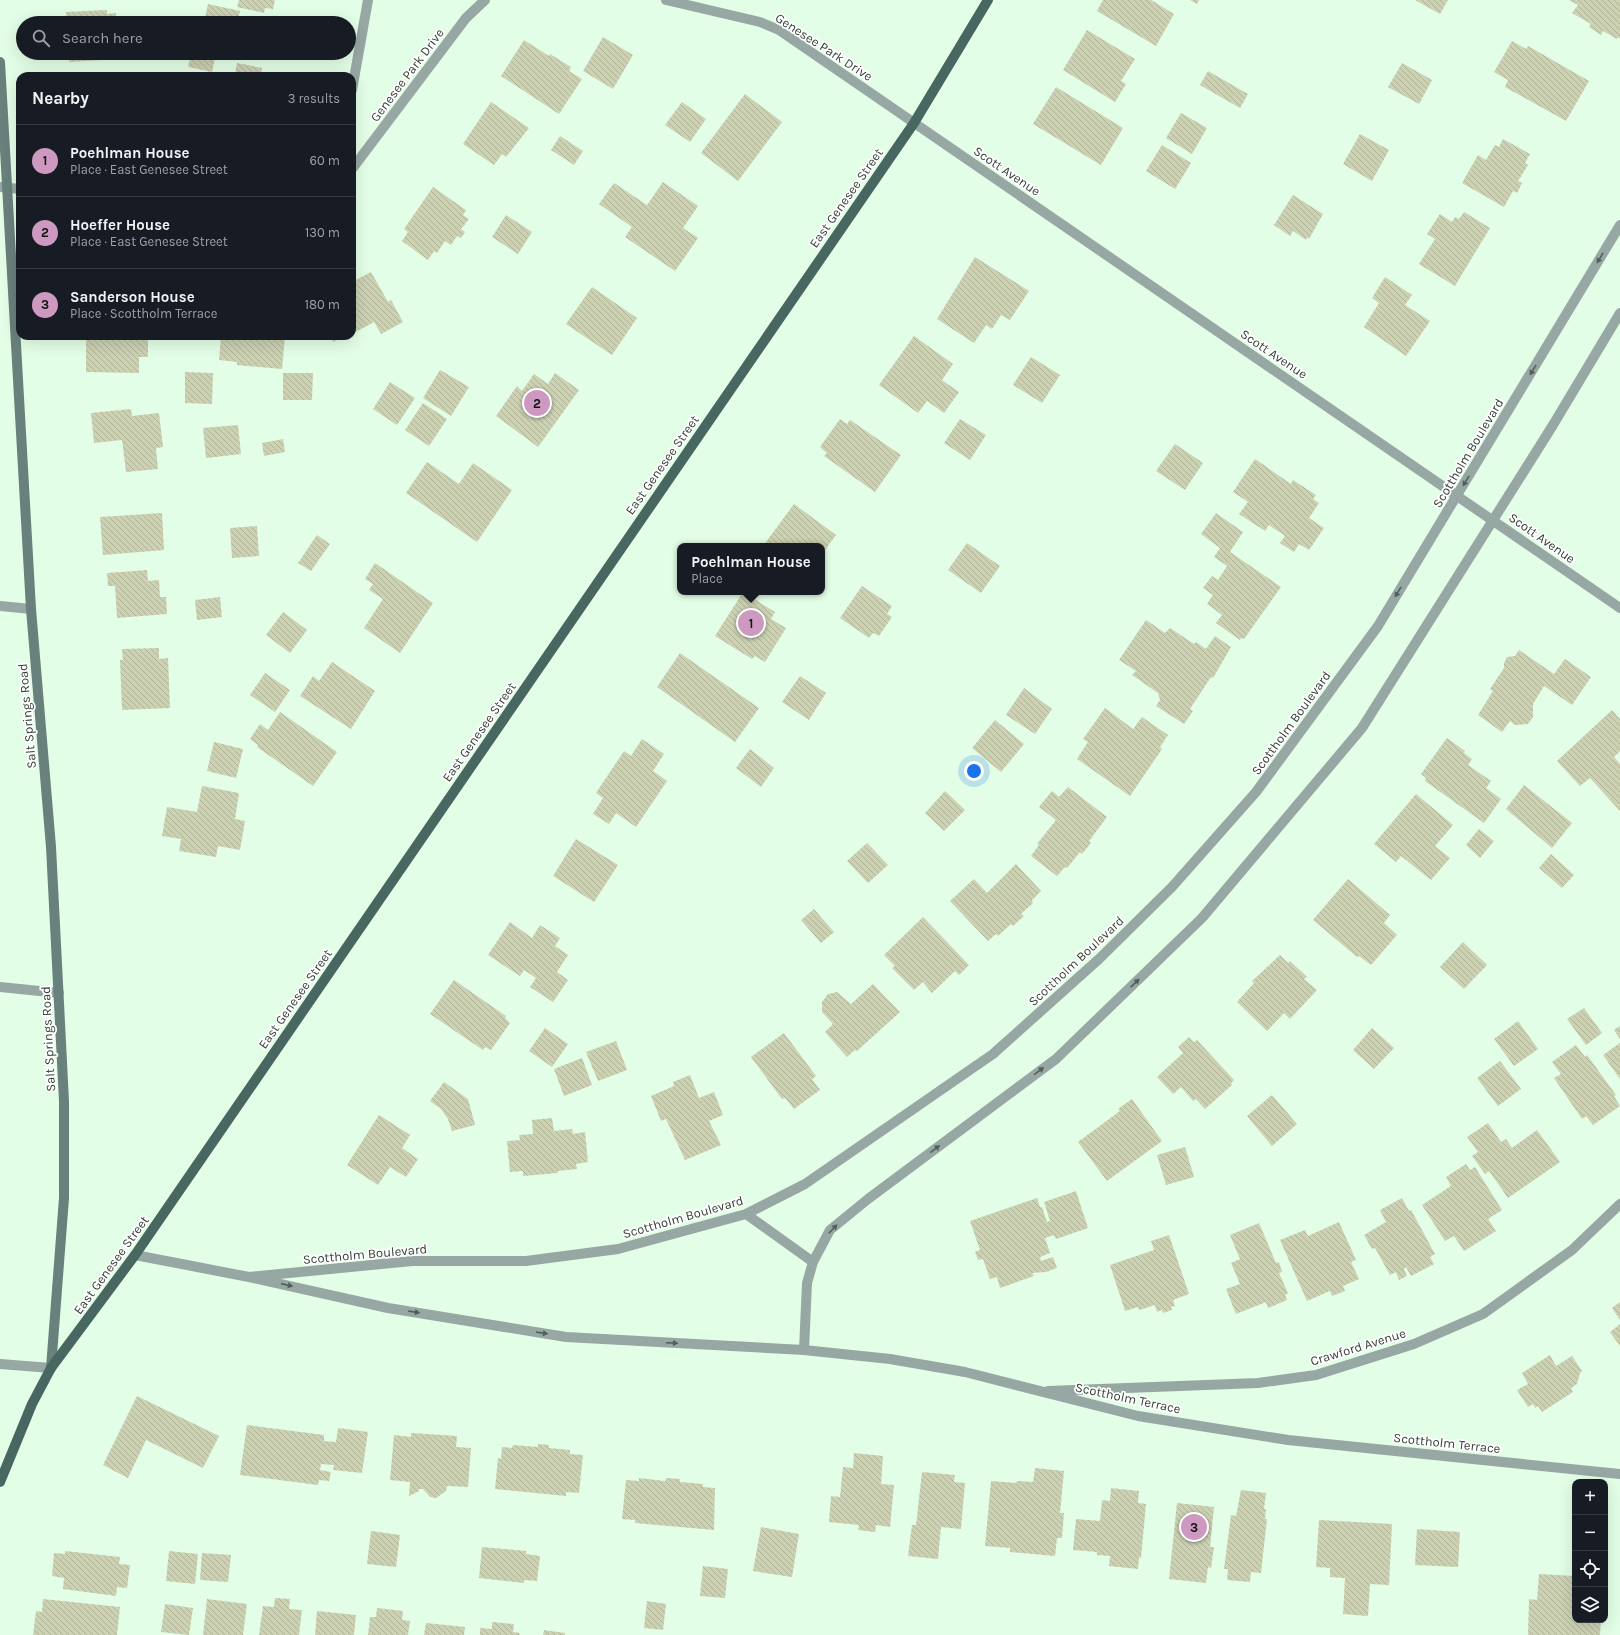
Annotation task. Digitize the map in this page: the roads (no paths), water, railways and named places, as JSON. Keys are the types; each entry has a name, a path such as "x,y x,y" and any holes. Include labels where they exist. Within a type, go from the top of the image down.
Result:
{"main road":[{"name":"East Genesee Street","path":"0,1482 32,1404 52,1368 135,1255 914,123 988,0"}],"street":[{"path":"355,72 368,0"},
{"name":"Genesee Park Drive","path":"356,164 466,18 486,0"},
{"name":"Genesee Park Drive","path":"666,0 760,22 780,30 914,123"},
{"name":"Salt Springs Road","path":"0,62 4,187 31,609 51,847 64,1101 64,1198 52,1368"},
{"name":"Scott Avenue","path":"914,123 1620,608"},
{"path":"4,187 16,188"},
{"name":"Scottholm Boulevard","path":"248,1277 412,1261 526,1261 618,1249 746,1214 805,1184 993,1054 1099,959 1172,887 1256,792 1378,626 1620,225"},
{"path":"804,1350 807,1283 812,1262 830,1230 868,1199 1056,1059 1202,918 1362,728 1553,425 1620,313"},
{"path":"0,606 31,609"},
{"path":"0,987 58,993"},
{"name":"Crawford Avenue","path":"1036,1391 1258,1383 1316,1375 1414,1344 1483,1314 1572,1250 1620,1204"},
{"path":"746,1214 812,1262"},
{"name":"Scottholm Boulevard","path":"135,1255 248,1277 388,1308 566,1336 804,1350"},
{"name":"Scottholm Terrace","path":"804,1350 890,1359 965,1372 1138,1416 1288,1440 1620,1474"},
{"path":"0,1364 52,1368"}],"place":[{"name":"Hoeffer House","path":"537,403"},
{"name":"Poehlman House","path":"751,623"},
{"name":"Sanderson House","path":"1194,1527"}]}
